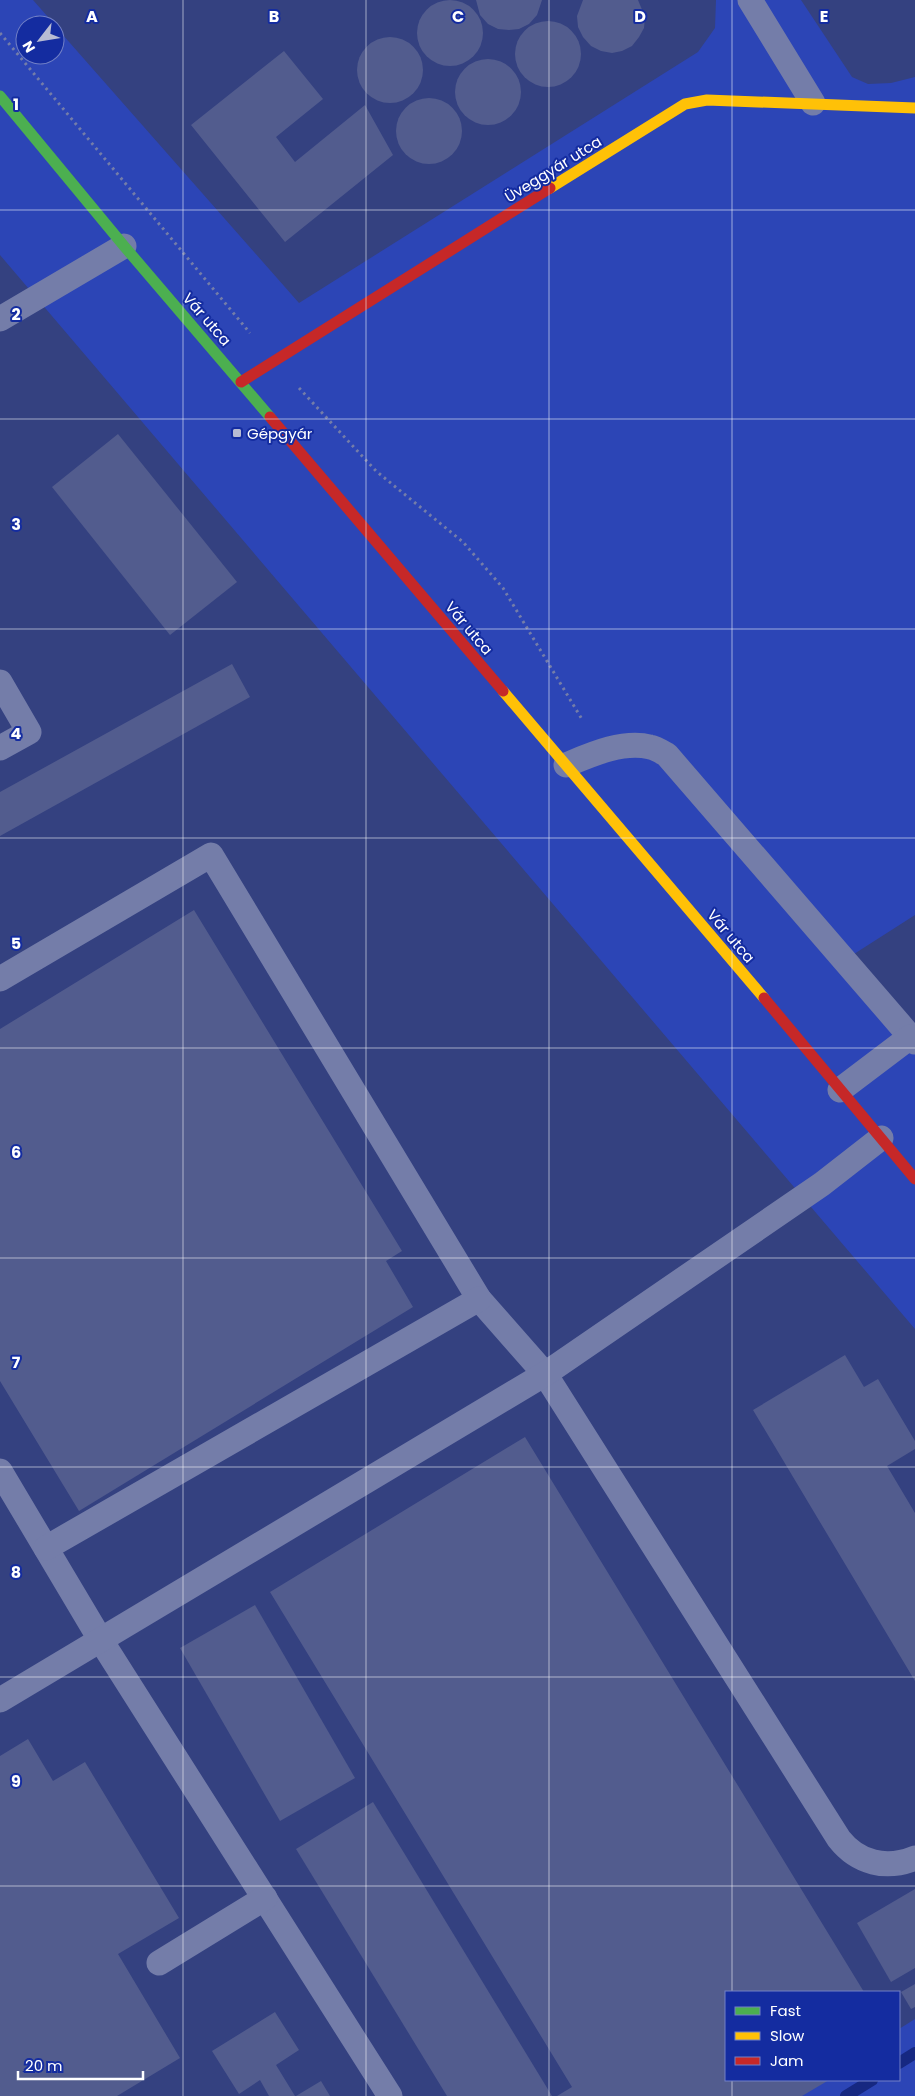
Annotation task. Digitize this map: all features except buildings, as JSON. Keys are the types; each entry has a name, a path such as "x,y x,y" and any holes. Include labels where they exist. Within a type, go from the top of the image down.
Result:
{"main road":[{"name":"Vár utca","path":"0,96 124,246 566,765 915,1179"},
{"name":"Üveggyár utca","path":"241,382 685,104 707,100 915,108"}],"lane":[{"path":"750,0 813,103"},
{"path":"0,319 124,246"},
{"path":"0,682 29,732 0,748"},
{"path":"566,765 600,750 638,745 651,747 668,755 913,1039 840,1090"},
{"path":"0,979 211,855 479,1299 546,1374 839,1839 848,1850 873,1863 886,1864 915,1858"},
{"path":"0,1700 546,1374 822,1184 880,1138"},
{"path":"46,1548 479,1299"},
{"path":"0,1471 100,1639 390,2096"},
{"path":"159,1963 264,1898"}],"path":[{"path":"0,33 274,361 376,471 463,542 503,588 600,750"}],"shaded area":[{"path":"0,0 33,0 46,15 15,15 15,65 65,65 65,37 299,303 698,52 715,28 716,0 801,0 852,77 868,84 891,83 915,77 915,915 854,954 915,1025 915,1329 0,255"},
{"path":"915,2019 915,2096 788,2096 813,2081 900,2081 900,2028"}],"waterway":[{"path":"900,2062 915,2053"},
{"path":"846,2096 870,2081"}],"traffic: fast":[{"path":"0,96 124,246 270,417"}],"traffic: slow":[{"path":"550,188 685,104 707,100 915,108"},
{"path":"503,691 764,998"}],"traffic: jam":[{"path":"241,382 550,188"},
{"path":"270,417 503,691"},
{"path":"764,998 915,1179"}],"place":[{"name":"Gépgyár","path":"237,433"}]}
